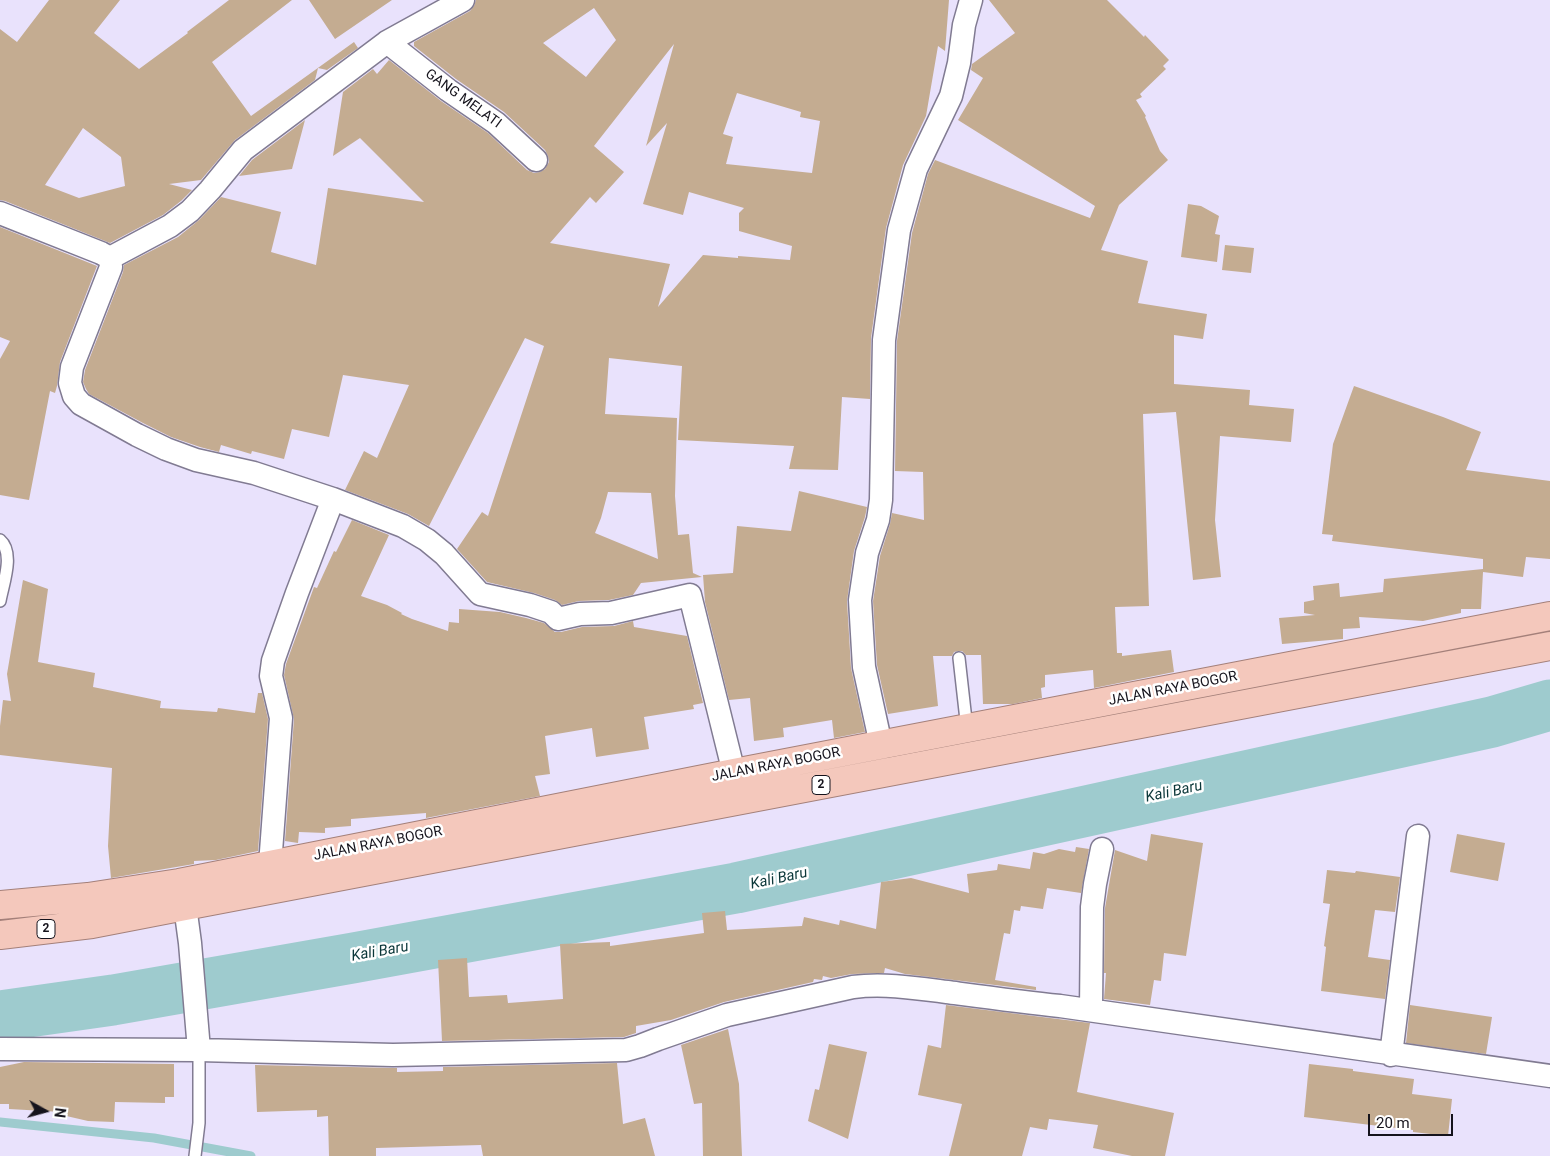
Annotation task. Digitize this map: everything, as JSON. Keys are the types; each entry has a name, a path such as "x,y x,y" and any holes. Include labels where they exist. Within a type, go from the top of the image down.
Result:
{"highway":[{"name":"JALAN RAYA BOGOR","path":"0,935 92,924 270,865 734,773 1550,616"},
{"name":"JALAN RAYA BOGOR","path":"0,905 88,897 182,895 1550,646"}],"street":[{"path":"110,258 170,226 190,211 243,150 387,42 463,0"},
{"path":"881,745 864,667 860,600 867,553 878,520 881,500 884,340 899,230 916,169 952,96 964,25 971,0"},
{"name":"GANG MELATI","path":"387,42 448,90 496,123 536,160"},
{"path":"0,213 110,258"},
{"path":"110,258 111,268 72,367 70,383 74,396 81,404 136,435 166,449 196,460 254,474 333,499 402,526 428,540 444,554 480,594 530,605 551,612 558,619 580,614 611,613 690,596 734,773"},
{"path":"270,865 281,718 272,676 273,661 333,499"},
{"path":"1391,1054 1418,836"},
{"path":"1091,1010 1092,907 1102,849"},
{"path":"182,895 190,943 199,1040"},
{"path":"0,1049 199,1040 393,1055 626,1050 727,1015 866,985 895,986 1091,1010 1550,1076"}],"lane":[{"path":"0,540 5,544 8,560 0,601"},
{"path":"959,658 967,729"},
{"path":"195,1156 198,1123 199,1040"}],"building":[{"path":"49,0 120,0 94,33 139,69 229,0 292,0 212,62 251,116 354,42 358,48 327,70 318,68 315,80 235,140 201,180 169,184 192,190 181,201 163,215 110,243 0,200 0,29 17,42","holes":["83,128 121,157 125,186 79,198 45,185"]},
{"path":"309,0 392,0 335,39"},
{"path":"476,0 949,0 945,51 938,46 926,116 903,165 886,228 871,338 870,399 842,397 838,470 789,469 794,446 678,440 682,366 609,358 605,414 677,418 675,496 678,535 689,534 693,573 702,577 641,583 633,595 609,600 579,601 562,605 555,600 534,593 487,582 457,549 482,512 488,516 544,346 525,338 429,526 408,514 345,490 364,451 377,458 409,385 343,375 329,437 292,429 284,459 252,451 251,454 221,445 219,452 171,437 89,394 83,382 85,370 124,265 178,237 199,220 221,197 281,212 271,252 316,265 328,188 424,202 360,138 333,156 343,92 373,69 377,74 389,60 441,101 488,133 527,170 534,173 545,169 549,162 545,150 504,112 456,79 414,46 414,42 470,11","holes":["594,8 616,40 586,77 543,43","674,44 646,146 667,123 643,204 683,215 689,192 744,208 739,213 739,231 792,246 790,260 703,255 658,307 670,264 550,243 590,197 596,203 624,172 594,146","737,93 801,112 800,117 820,121 812,173 726,164 733,137 723,134","608,492 651,493 658,559 595,533"]},
{"path":"989,0 1107,0 1169,60 1163,66 1166,69 1140,94 1142,97 1136,100 1146,116 1160,151 1168,160 1119,205 1101,250 1148,261 1138,303 1207,314 1203,339 1174,335 1174,384 1250,390 1249,405 1294,409 1291,442 1220,436 1215,520 1221,577 1193,580 1176,412 1143,414 1149,606 1115,607 1117,653 1122,653 1122,656 1171,650 1174,672 1094,688 1093,670 1045,675 1045,687 1041,688 1042,698 1013,704 983,704 981,655 966,655 962,651 958,651 954,652 952,656 933,656 938,706 888,714 877,665 873,601 880,556 892,513 924,520 923,472 895,471 897,341 912,233 928,174 935,160 1090,218 1095,206 958,120 983,78 971,70 972,64 1015,33"},
{"path":"305,120 292,169 239,176 252,160"},
{"path":"1188,204 1201,206 1219,216 1215,234 1220,235 1217,262 1181,257"},
{"path":"0,227 97,266 60,362 55,393 50,391 29,500 0,495 0,359 10,341 0,337"},
{"path":"1225,245 1254,248 1251,273 1222,270"},
{"path":"1354,386 1481,432 1466,470 1550,481 1550,559 1526,557 1523,577 1483,572 1481,609 1461,609 1461,613 1423,621 1359,617 1360,628 1343,629 1343,639 1282,644 1279,618 1315,615 1304,613 1304,602 1314,600 1313,586 1339,583 1340,597 1383,592 1384,579 1483,569 1483,559 1332,541 1333,535 1322,534 1333,444"},
{"path":"799,491 867,507 854,551 847,601 851,668 865,732 834,738 832,720 783,728 784,737 754,741 750,698 729,700 705,602 703,575 733,573 737,526 791,531"},
{"path":"352,520 389,535 361,596 387,605 412,619 448,631 449,622 459,623 459,609 500,612 526,618 544,623 555,632 582,627 614,626 633,621 634,627 687,636 703,703 693,705 694,709 644,717 649,749 596,757 592,728 545,736 550,774 535,776 540,796 426,818 426,813 351,819 351,826 325,828 325,833 299,832 298,843 285,841 294,719 284,675 286,664 314,587 317,588 334,551 336,552"},
{"path":"23,580 48,589 38,662 95,673 93,687 161,701 160,708 217,712 218,708 255,713 258,693 262,693 268,719 258,851 216,860 194,861 194,864 111,878 108,846 112,768 0,755 0,726 3,700 11,701 7,674"},
{"path":"1151,834 1203,843 1186,956 1164,953 1161,981 1154,980 1150,1005 1104,999 1106,973 1104,973 1105,908 1115,850 1147,861"},
{"path":"1457,834 1505,843 1498,881 1450,872"},
{"path":"1076,847 1089,849 1081,893 1047,888 1043,909 1021,906 1020,911 1014,910 1010,934 1004,933 995,980 1036,987 1036,990 905,974 885,968 884,973 852,974 831,978 823,976 822,980 814,979 813,982 724,1002 671,1020 636,1026 636,1033 624,1037 442,1041 438,960 467,958 469,997 507,995 508,1003 563,999 560,944 610,942 610,946 704,933 702,913 725,911 727,930 802,926 804,917 839,925 840,920 876,929 881,882 911,878 969,893 967,874 997,870 998,864 1030,869 1033,852 1044,854 1059,849 1075,852"},
{"path":"1327,870 1355,873 1356,871 1400,877 1395,912 1375,910 1368,957 1390,960 1385,999 1321,991 1326,947 1324,946 1330,904 1323,903"},
{"path":"946,1005 1090,1023 1077,1092 1174,1113 1165,1156 1132,1156 1093,1148 1098,1125 1049,1119 1047,1130 1030,1127 1022,1156 949,1156 962,1104 918,1095 928,1045 941,1048"},
{"path":"1410,1005 1492,1017 1486,1054 1406,1043"},
{"path":"728,1029 739,1084 742,1156 703,1156 702,1103 694,1104 681,1045"},
{"path":"829,1044 867,1052 848,1139 808,1121 815,1089 819,1090"},
{"path":"24,1062 174,1064 174,1097 165,1097 165,1103 115,1102 114,1122 88,1121 62,1115 62,1112 9,1109 9,1104 0,1104 0,1067"},
{"path":"617,1063 623,1124 645,1118 655,1156 483,1156 481,1145 376,1148 376,1156 329,1156 328,1116 317,1117 317,1110 257,1112 255,1065 397,1068 397,1072 443,1071 443,1067"},
{"path":"1309,1064 1414,1079 1412,1094 1452,1099 1448,1136 1304,1117"}],"waterway":[{"name":"Kali Baru","path":"0,1016 113,1000 736,888 1492,722 1550,705"},
{"path":"0,1122 154,1138 251,1156"}]}
